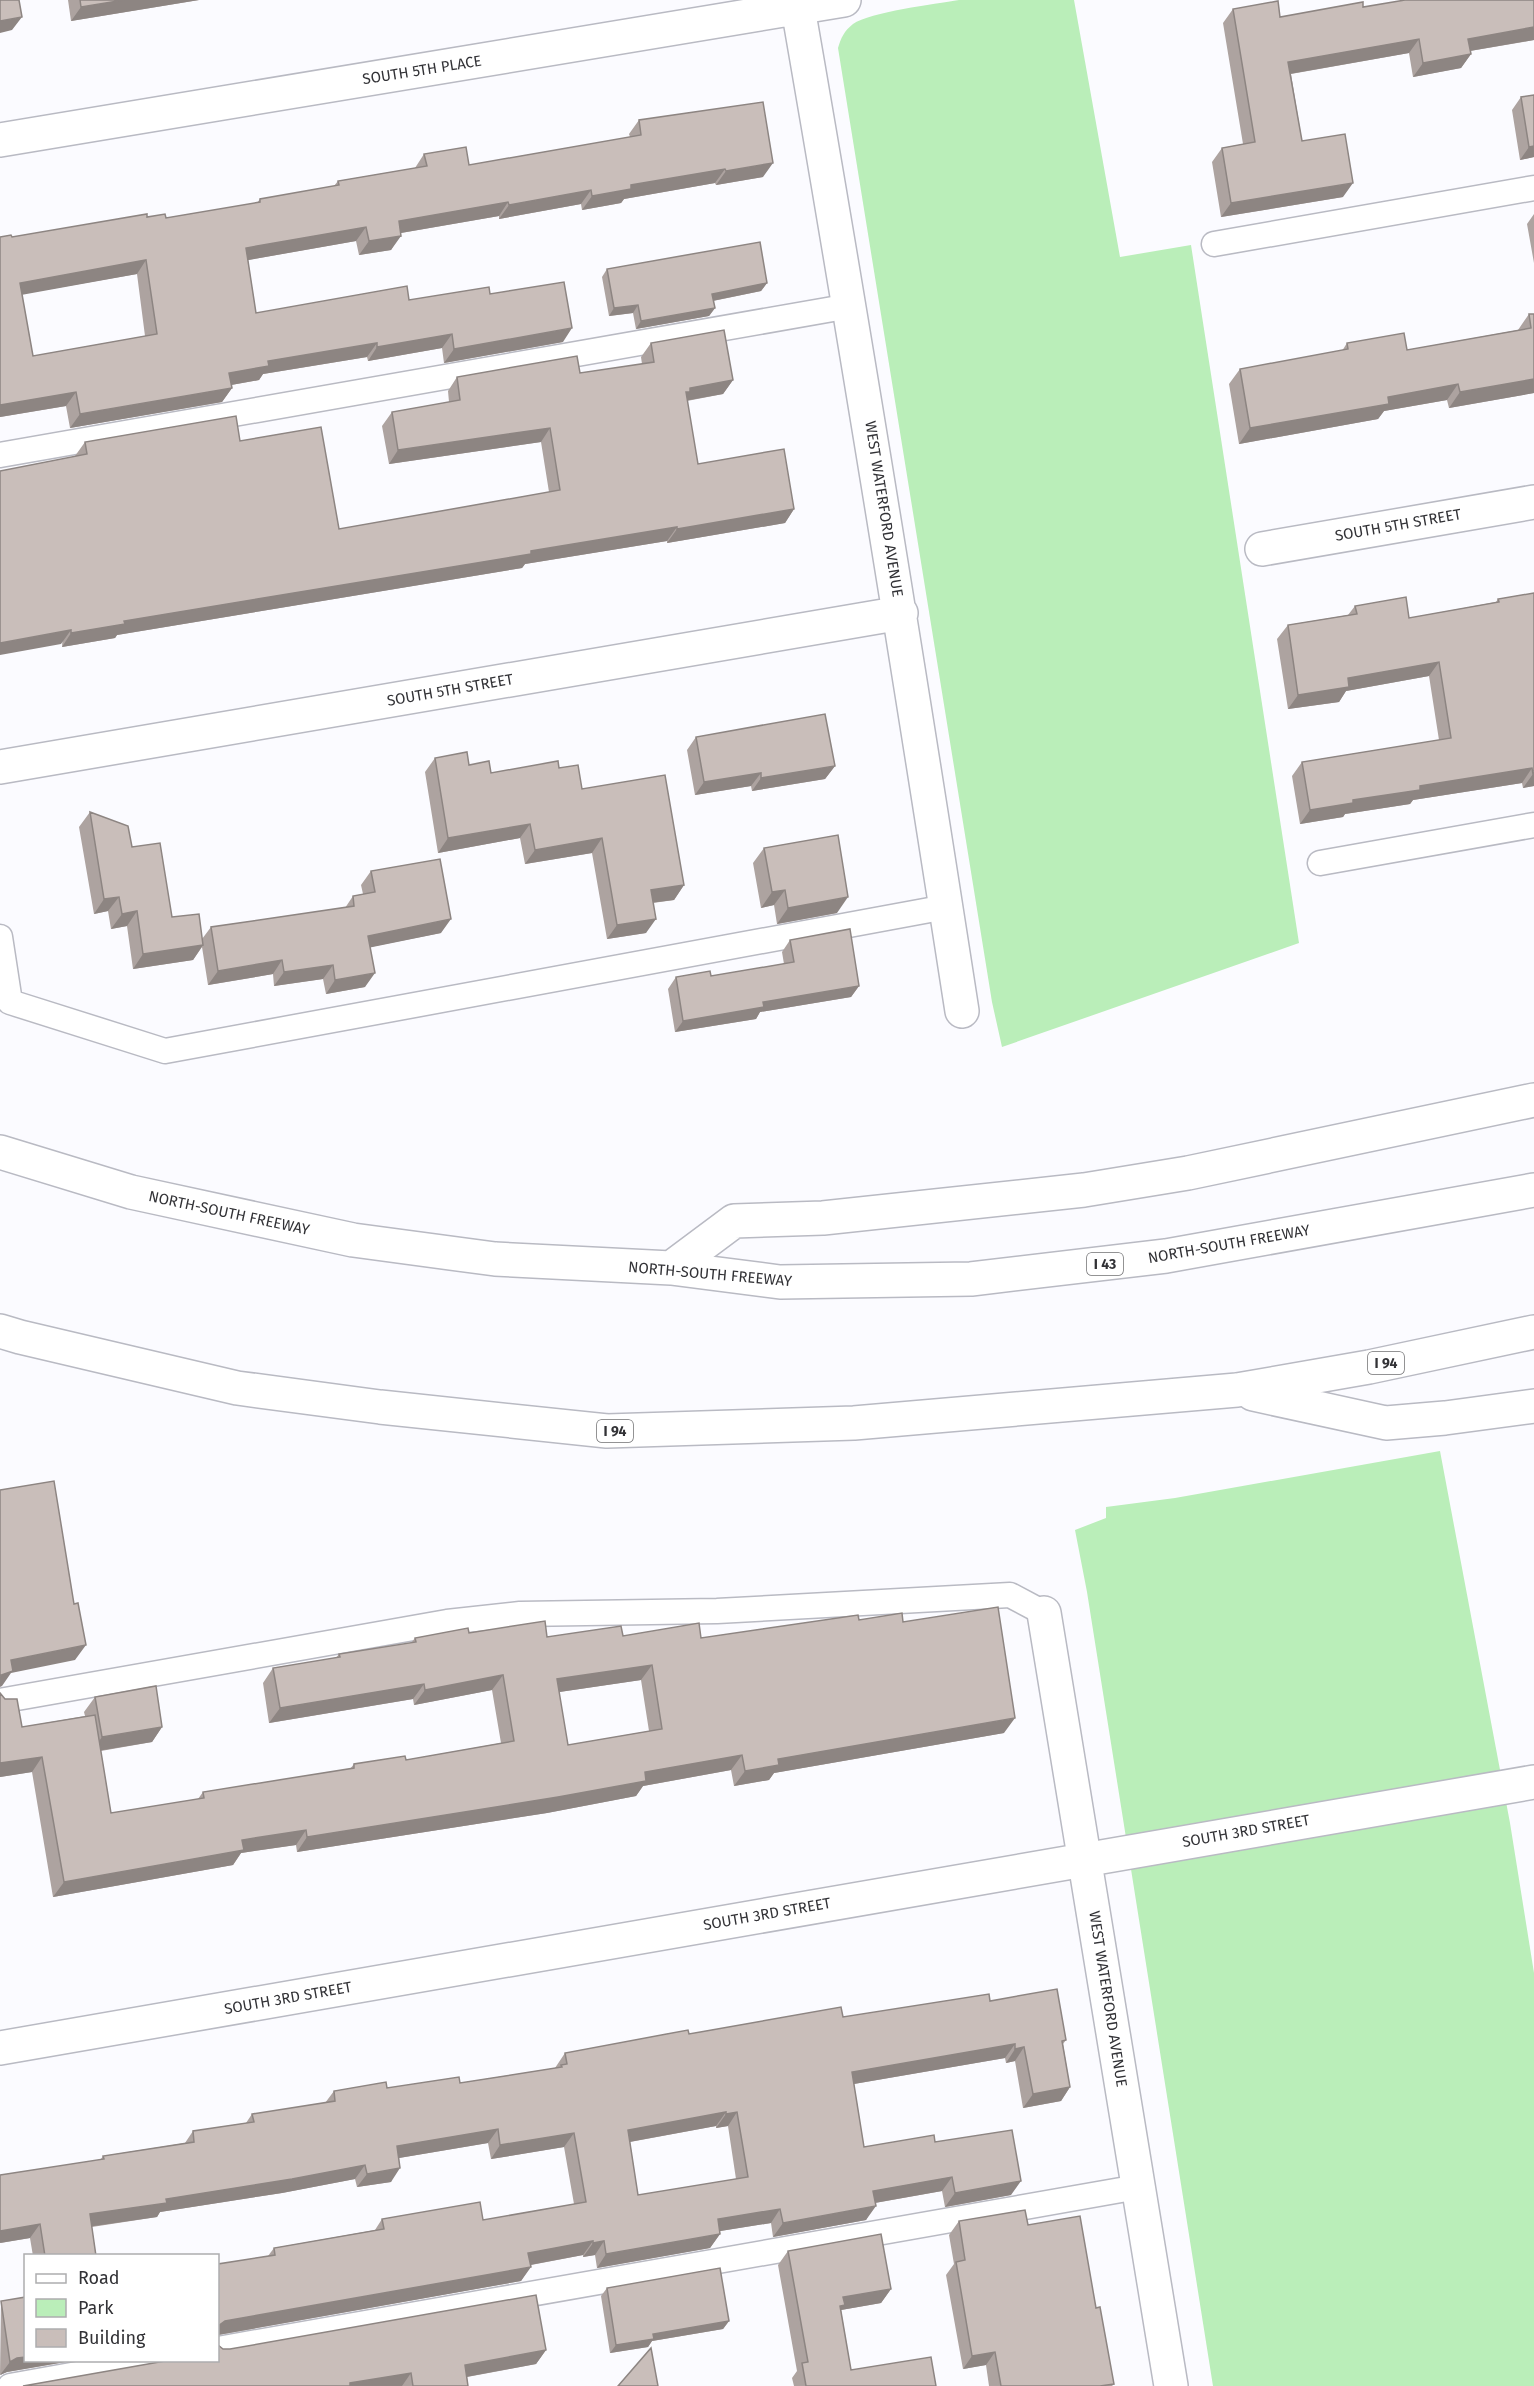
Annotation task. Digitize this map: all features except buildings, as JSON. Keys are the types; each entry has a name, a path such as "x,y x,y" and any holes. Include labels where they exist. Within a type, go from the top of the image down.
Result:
{"main road":[{"name":"SOUTH 5TH PLACE","path":"0,140 844,0"},
{"name":"WEST WATERFORD AVENUE","path":"798,8 901,613 962,1011"},
{"name":"SOUTH 5TH STREET","path":"1262,549 1534,502"},
{"name":"SOUTH 5TH STREET","path":"0,766 901,613"},
{"path":"671,1268 734,1221 823,1218 1084,1190 1188,1173 1534,1100"},
{"name":"NORTH-SOUTH FREEWAY","path":"0,1152 131,1192 353,1239 495,1259 671,1268 780,1282 971,1279 1166,1257 1534,1190"},
{"name":"I 94","path":"0,1331 20,1338 237,1388 380,1407 608,1431 854,1423 1237,1390 1370,1367 1534,1332"},
{"path":"1237,1390 1386,1423 1534,1406"},
{"name":"WEST WATERFORD AVENUE","path":"1044,1613 1171,2386"},
{"name":"SOUTH 3RD STREET","path":"0,2048 1534,1782"}],"lane":[{"path":"1214,244 1534,188"},
{"path":"0,455 850,306"},
{"path":"1320,863 1534,825"},
{"path":"0,937 10,1002 165,1051 946,907"},
{"path":"0,1701 447,1622 520,1614 717,1611 1010,1595 1044,1613"},
{"path":"219,2349 1138,2187"},
{"path":"10,2386 149,2362"}],"green space":[{"path":"959,0 1074,0 1120,257 1191,245 1299,943 1002,1047 992,1002 838,48 847,29 861,20 903,9"},
{"path":"1440,1451 1510,1823 1534,1973 1534,2386 1213,2386 1087,1592 1075,1530 1106,1518 1106,1507 1175,1498"}]}
